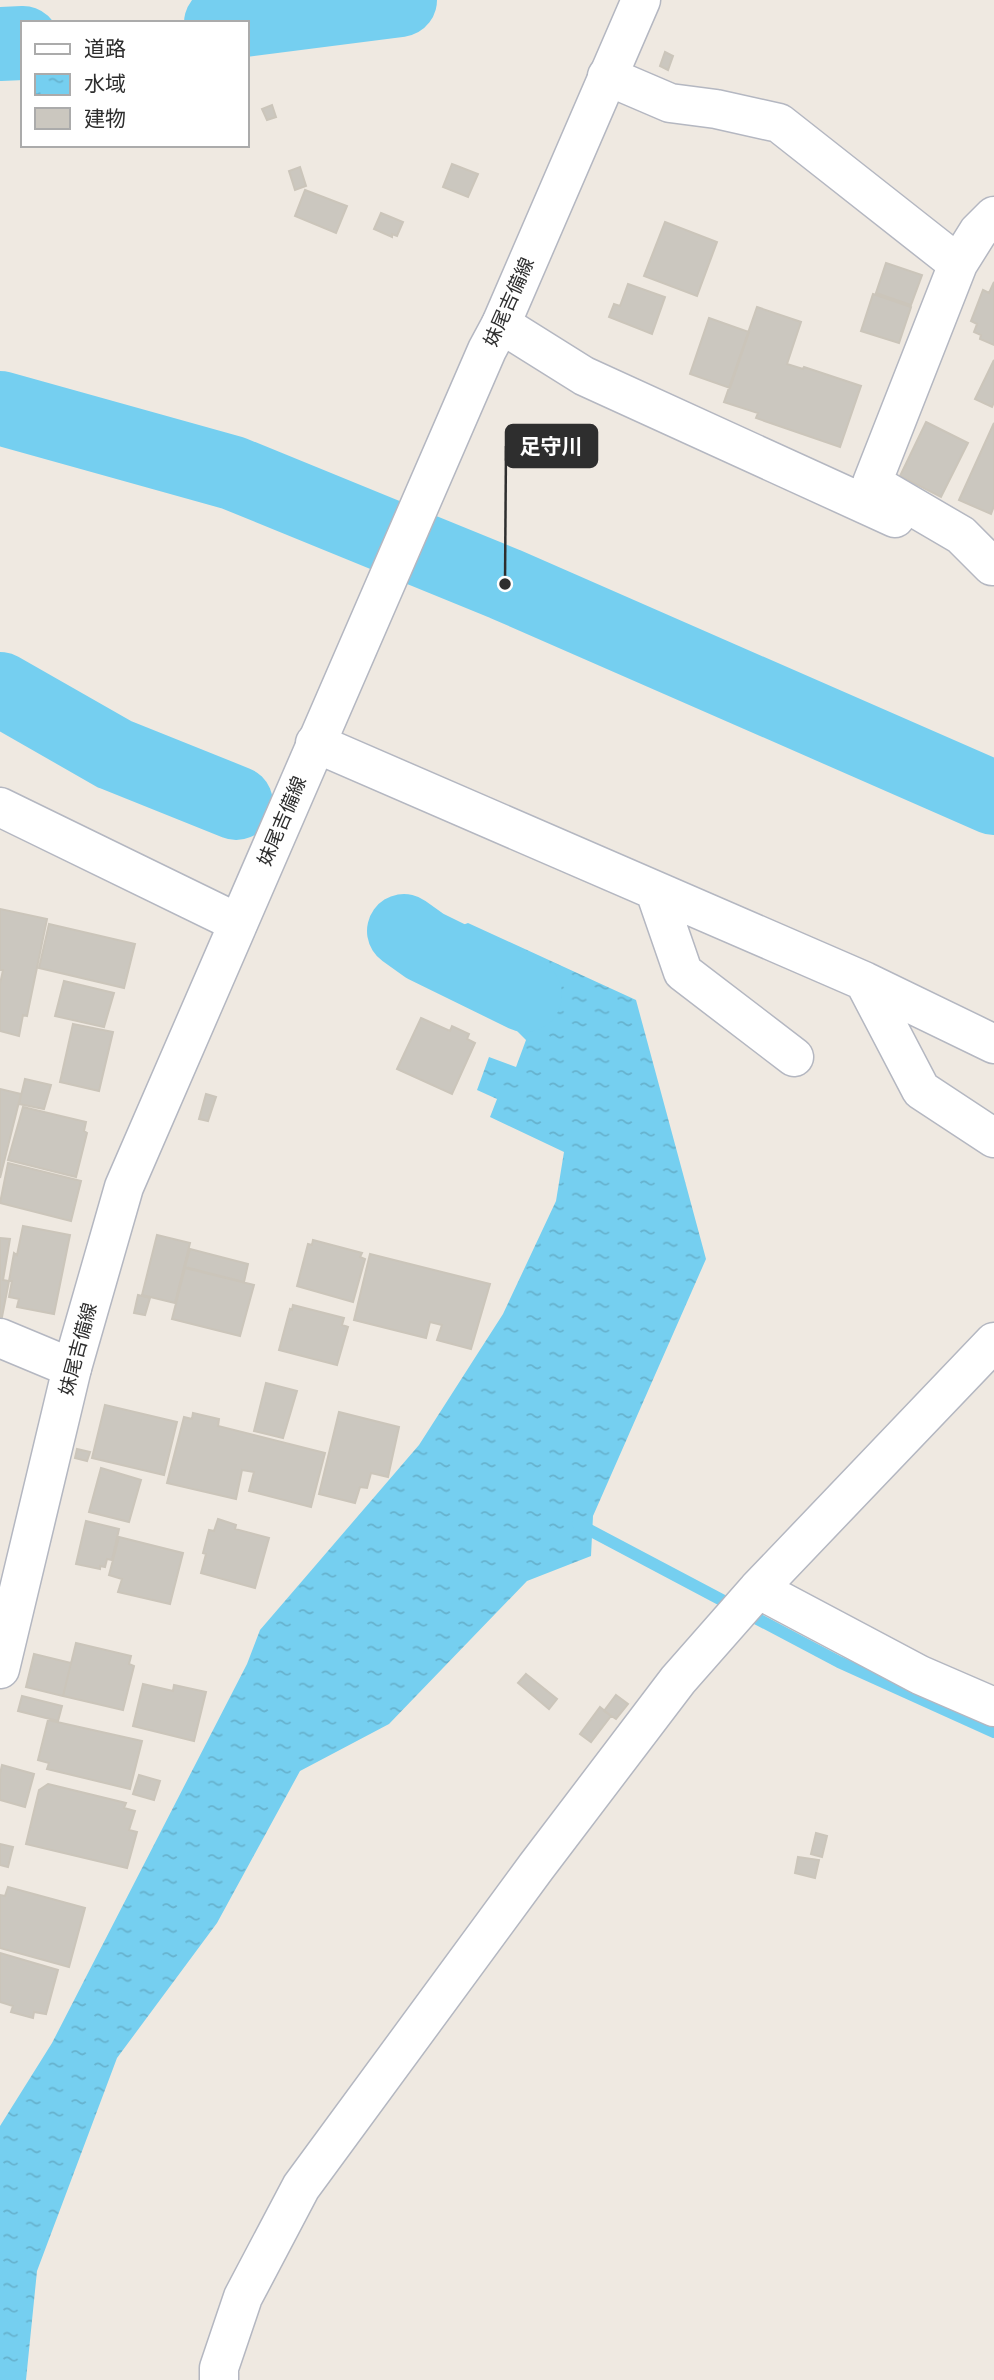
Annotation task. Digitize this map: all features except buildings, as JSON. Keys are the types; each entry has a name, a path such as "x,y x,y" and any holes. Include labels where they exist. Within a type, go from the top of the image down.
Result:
{"street":[{"name":"妹尾吉備線","path":"0,1669 72,1368 124,1187 641,0"},
{"path":"607,76 670,103 716,109 779,123 957,264"},
{"path":"993,566 961,535 872,483 957,264 978,232 994,216"},
{"path":"494,337 890,515 993,566"},
{"path":"320,733 655,891 864,981 994,1044"},
{"path":"0,807 238,923"},
{"path":"655,891 683,972 794,1057"},
{"path":"864,981 921,1090 994,1138"},
{"path":"0,1338 72,1368"},
{"path":"219,2380 219,2368 243,2297 301,2187 536,1867 678,1680 745,1604 994,1342"},
{"path":"745,1604 994,1707"}],"water":[{"path":"468,923 636,1000 706,1259 593,1516 591,1556 527,1581 389,1724 300,1771 217,1923 117,2058 37,2271 26,2380 0,2380 0,2126 52,2043 247,1664 260,1630 419,1445 503,1314 556,1201 564,1152 490,1117 497,1099 477,1090 489,1057 516,1067 526,1040 486,1000 438,978 430,965 439,934"}],"waterway":[{"path":"237,21 400,0"},
{"path":"0,44 21,43"},
{"path":"0,408 233,473 505,584 994,798"},
{"path":"0,689 114,754 236,803"},
{"path":"404,931 425,946 525,995"},
{"path":"578,1524 839,1662 994,1732"}],"place":[{"name":"足守川","path":"505,584"}]}
